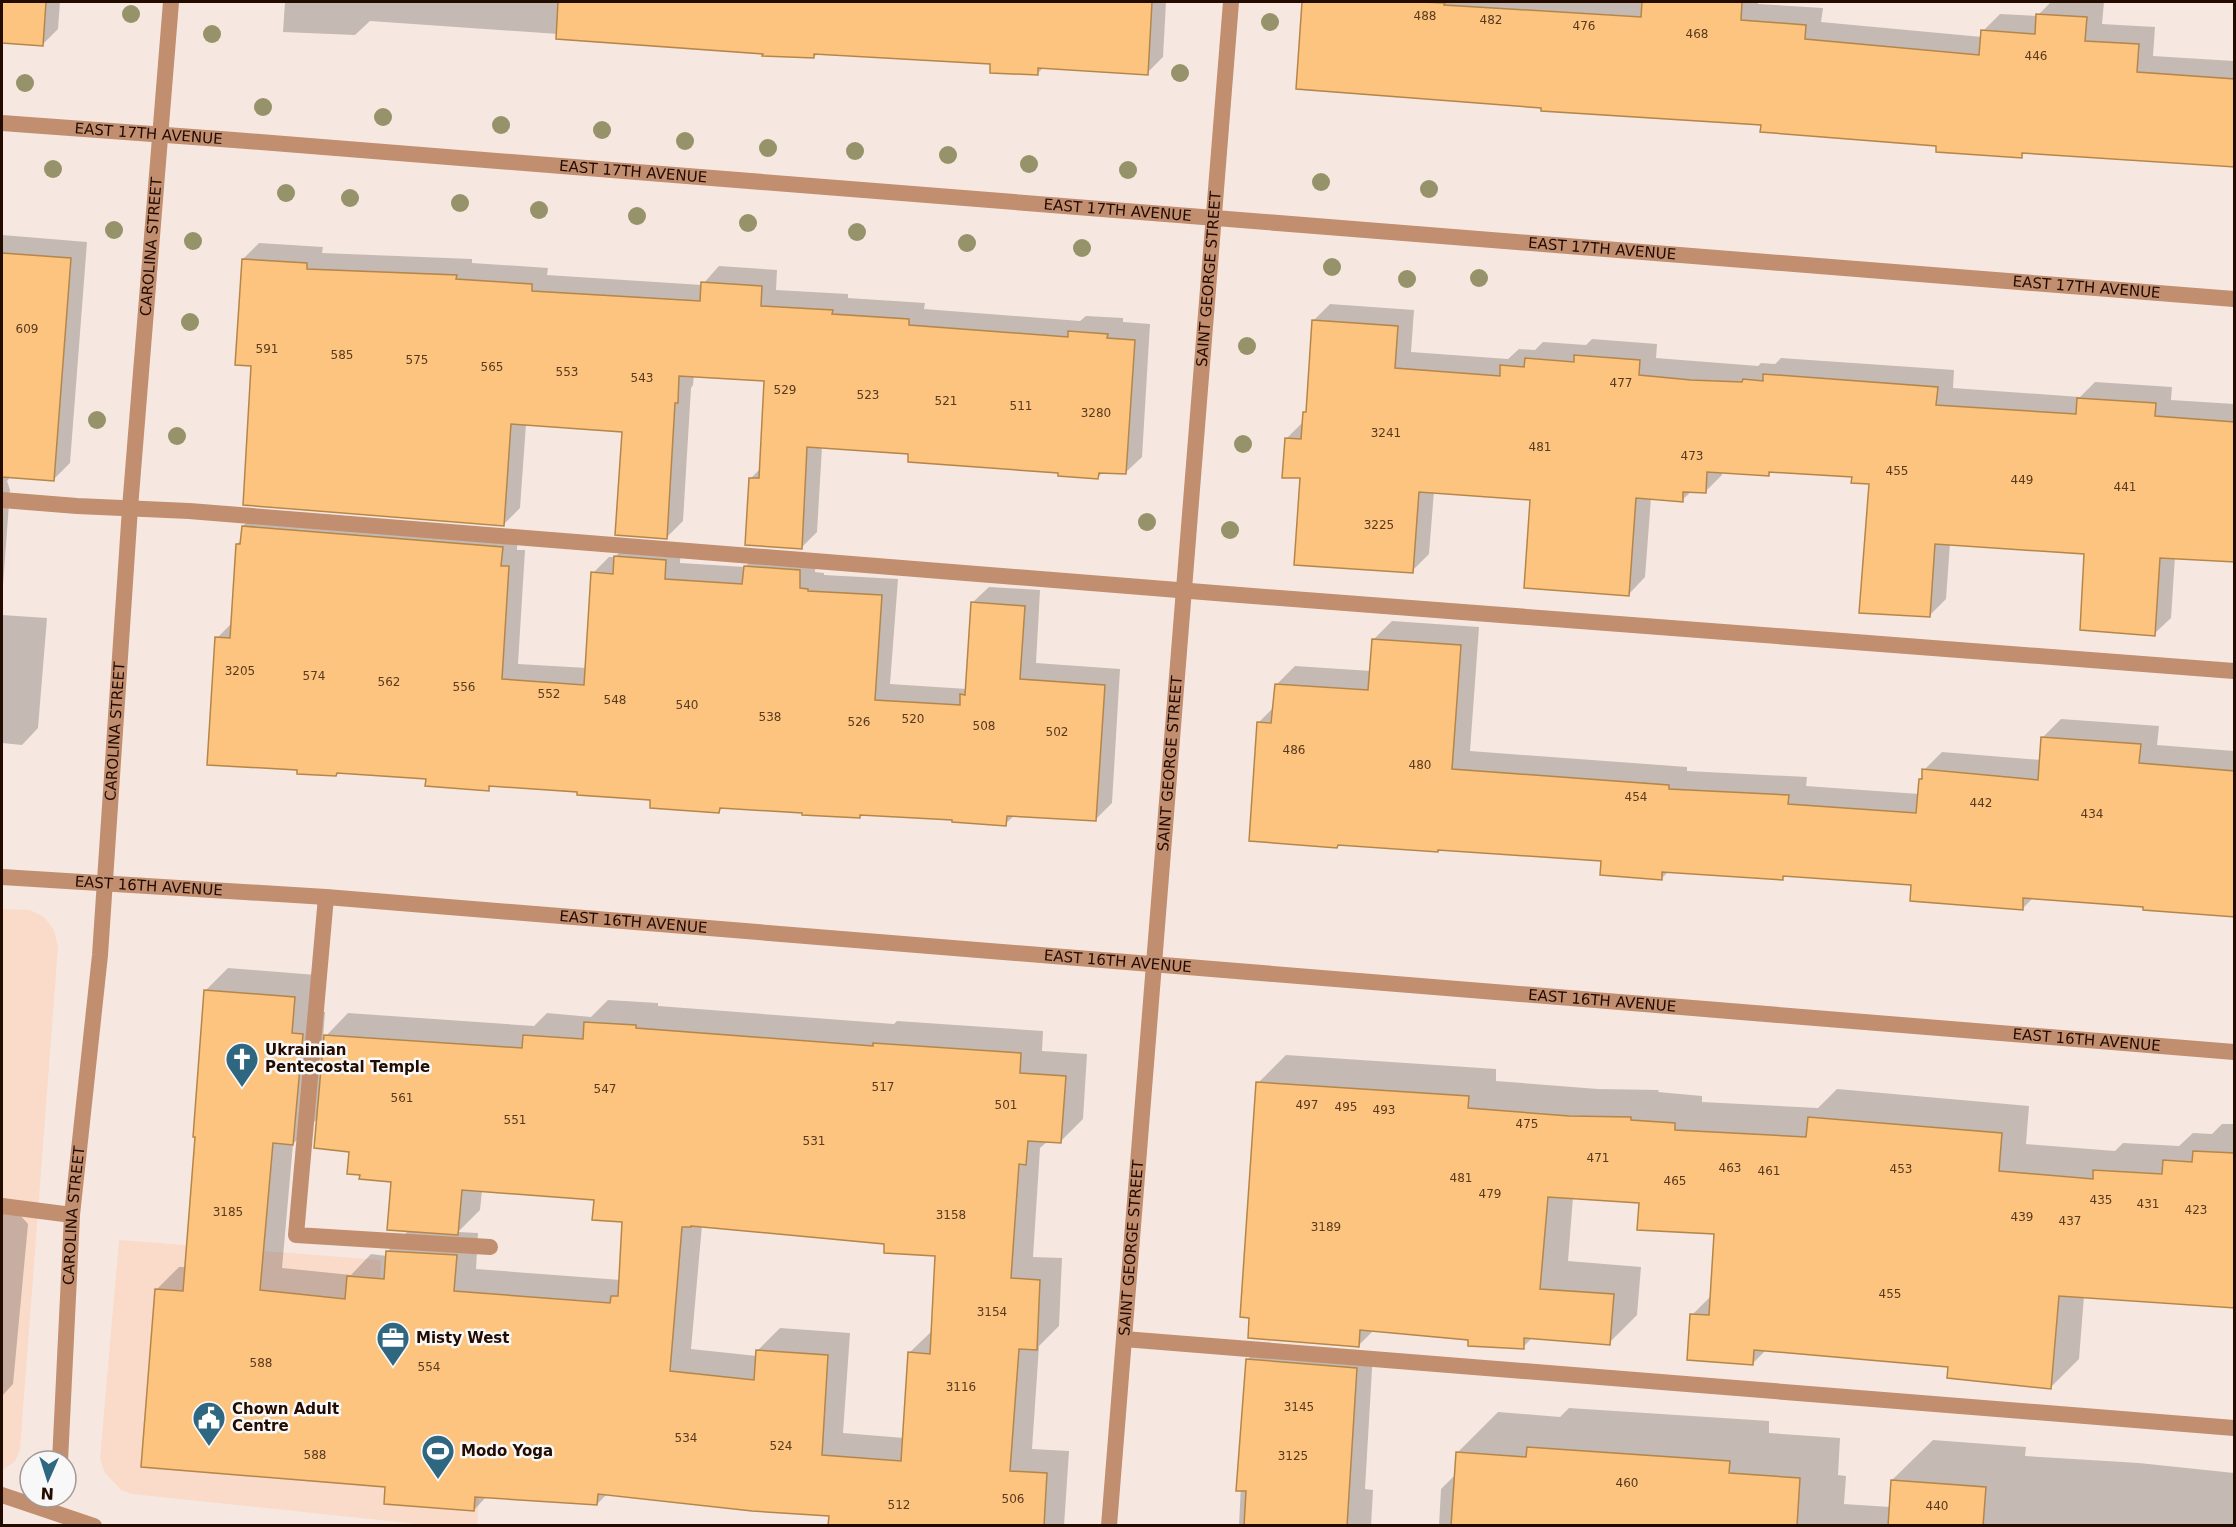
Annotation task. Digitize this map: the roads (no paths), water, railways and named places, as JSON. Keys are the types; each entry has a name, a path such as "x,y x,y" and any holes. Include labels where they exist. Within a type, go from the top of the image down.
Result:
{"street":[{"name":"CAROLINA STREET","path":"61,1449 72,1215 100,955 130,508 171,2"},
{"name":"SAINT GEORGE STREET","path":"1109,1526 1231,2"},
{"name":"EAST 17TH AVENUE","path":"2,123 2235,299"},
{"path":"2,500 2235,671"},
{"name":"EAST 16TH AVENUE","path":"2,877 326,897 2235,1052"},
{"path":"326,897 296,1235 490,1247"},
{"path":"2,1206 72,1215"},
{"path":"1124,1340 2235,1428"},
{"path":"2,1495 56,1520 93,1526"}],"place":[{"name":"Ukrainian Pentecostal Temple","path":"242,1088"},
{"name":"Misty West","path":"393,1367"},
{"name":"Chown Adult Centre","path":"209,1447"},
{"name":"Modo Yoga","path":"438,1480"}]}
